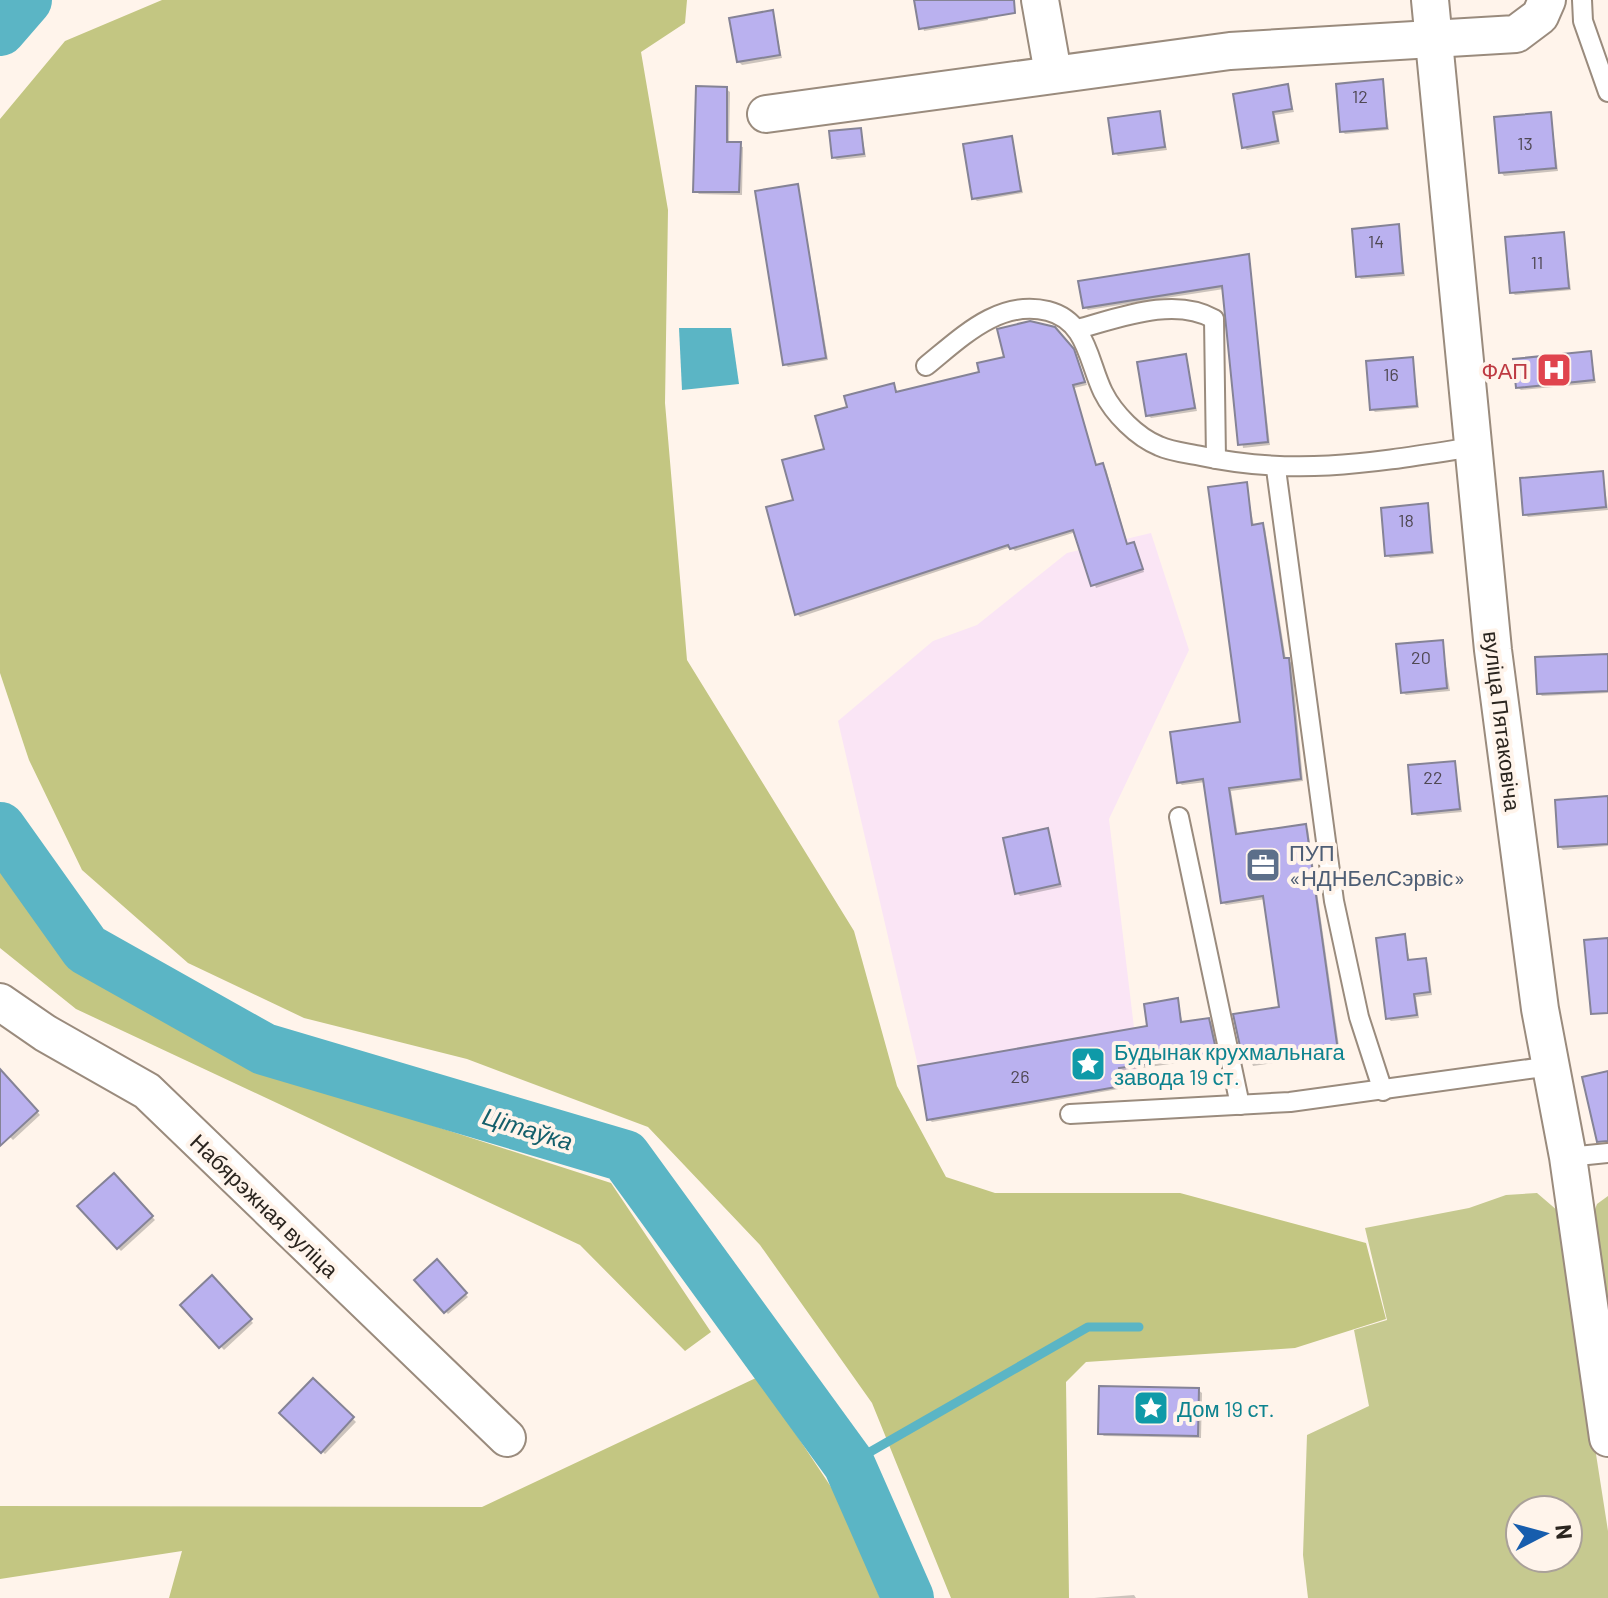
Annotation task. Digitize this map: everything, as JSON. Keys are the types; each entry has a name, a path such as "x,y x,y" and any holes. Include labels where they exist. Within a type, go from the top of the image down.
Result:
{"street":[{"path":"1040,0 1053,73"},
{"name":"вуліца Пятаковіча","path":"1430,0 1493,650 1540,1009 1568,1157 1608,1438"},
{"path":"766,114 1230,51 1516,34 1540,16 1547,0"},
{"name":"Набярэжная вуліца","path":"0,1002 45,1033 147,1091 507,1438"}],"lane":[{"path":"1582,0 1583,21 1608,92"},
{"path":"926,366 978,325 1009,310 1036,308 1062,315 1078,329 1104,394 1130,428 1159,446 1276,469 1343,467 1473,447"},
{"path":"1078,329 1146,310 1200,311 1214,319 1216,459"},
{"path":"1276,469 1334,901 1359,1017 1383,1091"},
{"path":"1179,817 1240,1105"},
{"path":"1070,1114 1240,1105 1383,1091 1551,1066"},
{"path":"1568,1157 1608,1153"}],"shaded area":[{"path":"1151,533 1189,650 1109,819 1140,1078 1122,1086 927,1120 918,1066 838,721 933,641 977,625 1067,553"}],"green space":[{"path":"162,0 687,0 685,23 641,52 668,210 665,403 687,660 854,931 897,1086 946,1177 995,1193 1180,1193 1366,1243 1386,1319 1295,1348 1086,1362 1066,1382 1069,1598 951,1598 872,1403 760,1245 648,1127 467,1059 304,1018 188,963 82,870 29,760 0,673 0,119 65,41"},
{"path":"0,872 77,967 261,1070 611,1183 711,1332 685,1351 580,1245 76,1009 0,948"},
{"path":"1537,1193 1558,1211 1608,1531 1608,1598 1308,1598 1303,1555 1307,1435 1369,1406 1354,1330 1387,1320 1365,1228 1469,1208 1506,1195"},
{"path":"1608,1196 1608,1341 1588,1228 1597,1204"},
{"path":"758,1377 837,1496 880,1598 169,1598 182,1551 0,1579 0,1506 482,1507"}],"water":[{"path":"679,328 731,328 739,384 682,390"}],"building":[{"path":"914,0 1014,0 1015,13 919,29"},
{"path":"773,10 780,55 737,62 729,18"},
{"path":"1383,79 1387,128 1340,132 1336,84"},
{"path":"1288,84 1292,109 1273,112 1278,141 1242,148 1233,94"},
{"path":"696,86 727,87 727,142 741,142 739,192 693,192"},
{"path":"1160,111 1165,147 1113,154 1108,118"},
{"path":"1551,112 1556,168 1499,173 1494,117"},
{"path":"861,128 864,154 832,158 829,131"},
{"path":"1012,136 1021,191 972,199 963,144"},
{"path":"798,184 826,358 783,365 755,191"},
{"path":"1399,224 1403,273 1356,277 1352,229"},
{"path":"1564,232 1569,288 1510,293 1505,237"},
{"path":"1249,254 1268,442 1238,445 1222,286 1083,308 1078,281"},
{"path":"1030,321 1055,327 1074,349 1085,382 1073,385 1096,465 1103,463 1127,544 1134,542 1143,569 1091,586 1073,530 1010,549 1008,545 795,615 766,507 793,500 782,460 824,449 815,416 847,407 844,396 894,383 896,392 979,372 977,363 1004,357 997,329"},
{"name":"ФАП","path":"1591,351 1594,380 1516,388 1513,359"},
{"path":"1186,354 1195,408 1146,416 1137,362"},
{"path":"1413,357 1417,406 1370,410 1366,361"},
{"path":"1603,471 1606,507 1523,515 1520,478"},
{"path":"1247,482 1252,525 1263,523 1284,658 1289,658 1301,779 1229,788 1236,834 1306,824 1338,1051 1248,1063 1246,1050 1241,1051 1233,1014 1279,1007 1263,896 1221,903 1203,779 1177,783 1170,732 1240,722 1208,487"},
{"path":"1428,503 1432,552 1385,556 1381,508"},
{"path":"1443,640 1447,688 1401,693 1396,644"},
{"path":"1608,654 1608,691 1537,694 1535,657"},
{"path":"1455,761 1460,809 1412,814 1408,765"},
{"path":"1608,796 1608,844 1558,847 1555,800"},
{"path":"1048,828 1060,884 1015,894 1003,838"},
{"path":"1405,934 1408,960 1426,958 1430,992 1414,994 1417,1015 1386,1019 1376,938"},
{"path":"1608,938 1608,1013 1591,1014 1584,940"},
{"path":"1178,998 1181,1022 1209,1018 1217,1054 1119,1068 1122,1086 927,1120 918,1066 1147,1026 1144,1004"},
{"path":"0,1069 38,1111 0,1146"},
{"path":"1608,1071 1608,1141 1597,1142 1582,1077"},
{"path":"114,1173 153,1216 117,1249 77,1206"},
{"path":"437,1259 467,1293 444,1313 414,1280"},
{"path":"212,1275 252,1319 219,1348 180,1305"},
{"path":"313,1378 354,1417 321,1453 279,1413"},
{"path":"1099,1386 1199,1388 1198,1436 1098,1434"}],"waterway":[{"name":"Цітаўка","path":"0,30 26,0"},
{"name":"Цітаўка","path":"0,828 86,949 264,1049 625,1156 849,1464 908,1598"},
{"path":"849,1464 1088,1327 1139,1327"}],"place":[{"name":"ФАП","path":"1554,370"},
{"name":"ПУП «НДНБелСэрвіс»","path":"1263,865"},
{"name":"Будынак крухмальнага завода 19 ст.","path":"1088,1064"},
{"name":"Дом 19 ст.","path":"1151,1408"}]}
